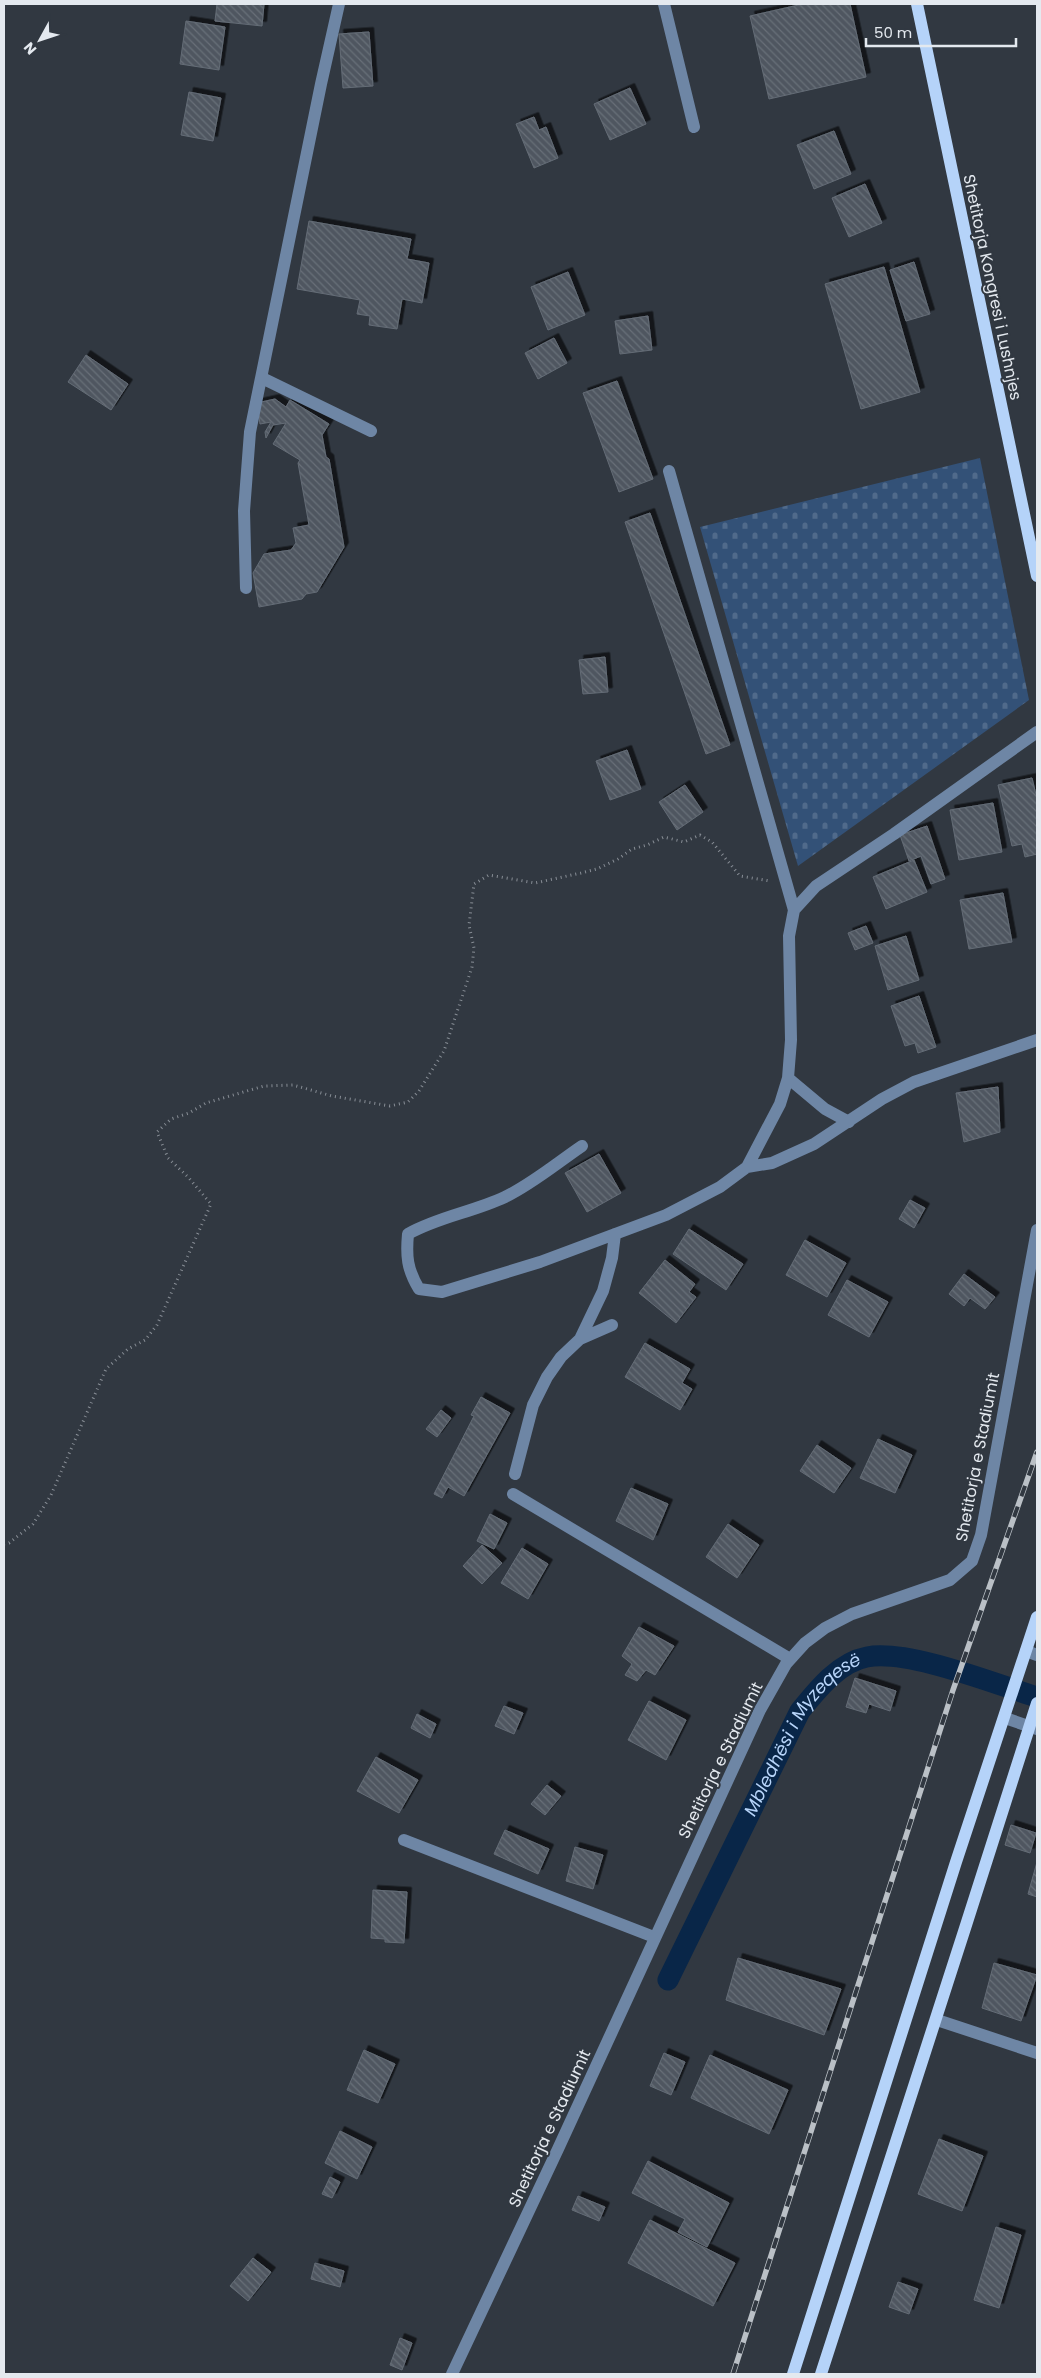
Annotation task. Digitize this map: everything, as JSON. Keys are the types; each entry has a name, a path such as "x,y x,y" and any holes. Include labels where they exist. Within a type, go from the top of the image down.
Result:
{"main road":[{"name":"Shetitorja Kongresi i Lushnjes","path":"917,4 1037,576"},
{"path":"793,2374 956,1862 1010,1704 1020,1669 1032,1653 1037,1617"},
{"path":"820,2374 937,2020 982,1872 1033,1728 1036,1707"}],"street":[{"path":"246,588 246,491 250,432 321,84 340,4"},
{"path":"664,4 694,127"},
{"path":"262,378 371,431"},
{"path":"582,1146 506,1196 460,1215 426,1224 408,1234 407,1251 410,1273 419,1289 442,1292 540,1262 666,1215 720,1187 747,1167 780,1104 788,1078 791,1040 789,936 794,910 669,471"},
{"path":"794,910 816,886 894,834 1037,732"},
{"path":"747,1167 772,1163 791,1155 849,1122 882,1099 914,1082 1037,1040"},
{"path":"788,1078 826,1109 849,1122"},
{"name":"Shetitorja e Stadiumit","path":"452,2374 760,1710 790,1659 805,1643 825,1628 852,1614 950,1580 972,1561 981,1534 1037,1230"},
{"path":"580,1339 602,1291 612,1258 616,1234"},
{"path":"515,1474 537,1398 561,1357 580,1339 612,1325"},
{"path":"513,1494 790,1659"},
{"path":"1005,1718 1033,1728"},
{"path":"404,1840 654,1937"},
{"path":"937,2020 1037,2053"}],"path":[{"path":"4,1544 9,1543 34,1524 50,1494 106,1369 128,1349 145,1340 157,1325 211,1204 188,1177 168,1158 157,1132 171,1119 189,1114 206,1103 264,1086 293,1085 332,1096 390,1106 408,1102 419,1091 444,1051 472,967 474,948 469,926 474,884 489,875 536,883 597,869 618,859 632,849 647,845 664,837 684,842 700,835 712,842 740,876 786,883"}],"green space":[{"path":"980,458 1029,700 798,866 700,527"}],"building":[{"path":"217,4 264,4 262,26 215,21"},
{"path":"803,4 850,4 866,77 769,99 750,16"},
{"path":"186,21 225,27 219,70 180,64"},
{"path":"369,32 373,86 343,88 339,34"},
{"path":"630,88 646,124 610,140 594,104"},
{"path":"189,92 221,98 213,141 181,135"},
{"path":"534,117 539,130 546,127 558,158 534,168 516,124"},
{"path":"834,131 851,174 814,189 797,145"},
{"path":"865,184 882,223 849,237 832,198"},
{"path":"309,221 411,239 407,259 429,263 422,303 402,299 397,329 369,325 370,316 357,314 360,300 297,289"},
{"path":"914,262 930,314 906,321 890,270"},
{"path":"884,267 920,392 861,409 825,284"},
{"path":"568,272 585,315 548,330 531,287"},
{"path":"648,316 652,350 620,354 615,321"},
{"path":"554,338 567,363 538,379 525,353"},
{"path":"86,355 128,384 111,410 68,382"},
{"path":"617,381 653,479 619,492 583,393"},
{"path":"275,399 286,407 290,400 329,424 322,435 326,457 329,459 344,547 317,592 306,594 302,599 259,607 253,573 264,554 291,550 296,543 293,528 309,525 298,463 300,460 273,444 286,423 273,425 266,438 265,432 271,422 260,424 257,403"},
{"path":"650,513 730,745 706,754 625,522"},
{"path":"605,657 608,692 583,694 579,660"},
{"path":"627,750 641,789 610,800 596,761"},
{"path":"1032,778 1037,799 1037,854 1025,857 1022,844 1012,846 998,785"},
{"path":"685,785 703,812 677,830 659,802"},
{"path":"993,803 1002,852 959,860 950,810"},
{"path":"927,826 945,879 931,884 921,856 909,861 900,835"},
{"path":"914,860 927,892 886,909 873,877"},
{"path":"1003,893 1012,942 969,949 960,900"},
{"path":"866,926 873,943 855,950 848,933"},
{"path":"906,936 919,980 888,990 875,946"},
{"path":"919,996 936,1047 918,1053 915,1043 905,1046 891,1006"},
{"path":"998,1087 1000,1132 964,1142 956,1093"},
{"path":"599,1154 621,1193 587,1212 565,1173"},
{"path":"910,1200 925,1208 914,1228 899,1219"},
{"path":"689,1229 743,1264 726,1290 673,1254"},
{"path":"805,1240 846,1263 827,1297 786,1275"},
{"path":"665,1260 695,1284 689,1292 696,1297 676,1323 639,1293"},
{"path":"964,1274 995,1297 985,1309 970,1298 964,1306 949,1294"},
{"path":"847,1280 888,1302 869,1337 828,1315"},
{"path":"645,1343 690,1369 682,1383 692,1389 680,1410 625,1377"},
{"path":"481,1397 510,1413 464,1496 448,1487 442,1498 434,1494 474,1416 471,1415"},
{"path":"441,1410 451,1418 437,1437 426,1429"},
{"path":"878,1439 912,1455 895,1493 860,1478"},
{"path":"817,1445 851,1468 834,1493 800,1471"},
{"path":"631,1488 668,1504 653,1540 616,1521"},
{"path":"490,1514 507,1523 494,1549 477,1541"},
{"path":"728,1524 759,1545 737,1578 706,1557"},
{"path":"482,1545 502,1563 482,1584 463,1566"},
{"path":"522,1548 548,1564 528,1599 501,1583"},
{"path":"639,1627 674,1646 655,1675 646,1670 637,1681 625,1675 632,1664 622,1656"},
{"path":"855,1678 896,1691 890,1711 869,1704 866,1713 846,1707"},
{"path":"649,1701 686,1720 666,1760 628,1740"},
{"path":"504,1706 523,1713 514,1734 495,1726"},
{"path":"417,1714 436,1724 430,1738 411,1728"},
{"path":"376,1757 418,1780 399,1813 357,1791"},
{"path":"547,1785 561,1796 545,1815 531,1804"},
{"path":"1011,1825 1036,1833 1030,1853 1005,1845"},
{"path":"505,1830 549,1849 538,1874 494,1854"},
{"path":"575,1847 603,1855 593,1889 566,1881"},
{"path":"1037,1862 1037,1897 1028,1894"},
{"path":"373,1890 407,1892 404,1943 385,1942 385,1939 371,1938"},
{"path":"738,1958 841,1989 824,2035 726,2000"},
{"path":"994,1963 1037,1975 1021,2021 982,2008"},
{"path":"364,2050 395,2064 378,2103 347,2090"},
{"path":"664,2053 685,2062 671,2095 650,2086"},
{"path":"710,2055 788,2090 769,2134 691,2098"},
{"path":"340,2131 372,2147 357,2179 325,2163"},
{"path":"939,2139 983,2156 962,2211 918,2194"},
{"path":"648,2161 729,2203 707,2247 678,2232 685,2219 632,2193"},
{"path":"330,2177 340,2182 332,2198 322,2194"},
{"path":"578,2196 605,2207 599,2221 572,2210"},
{"path":"650,2220 735,2263 713,2306 628,2263"},
{"path":"996,2227 1021,2235 999,2308 974,2300"},
{"path":"253,2258 271,2272 248,2301 230,2286"},
{"path":"315,2263 344,2271 340,2287 311,2279"},
{"path":"898,2282 918,2289 909,2314 889,2307"},
{"path":"400,2338 412,2343 402,2370 390,2365"}],"waterway":[{"name":"Mbledhësi i Myzeqesë","path":"668,1980 800,1711 821,1686 838,1671 857,1660 867,1657 905,1658 952,1669 1037,1697"}],"railway":[{"path":"733,2374 953,1690 1037,1452"}]}
